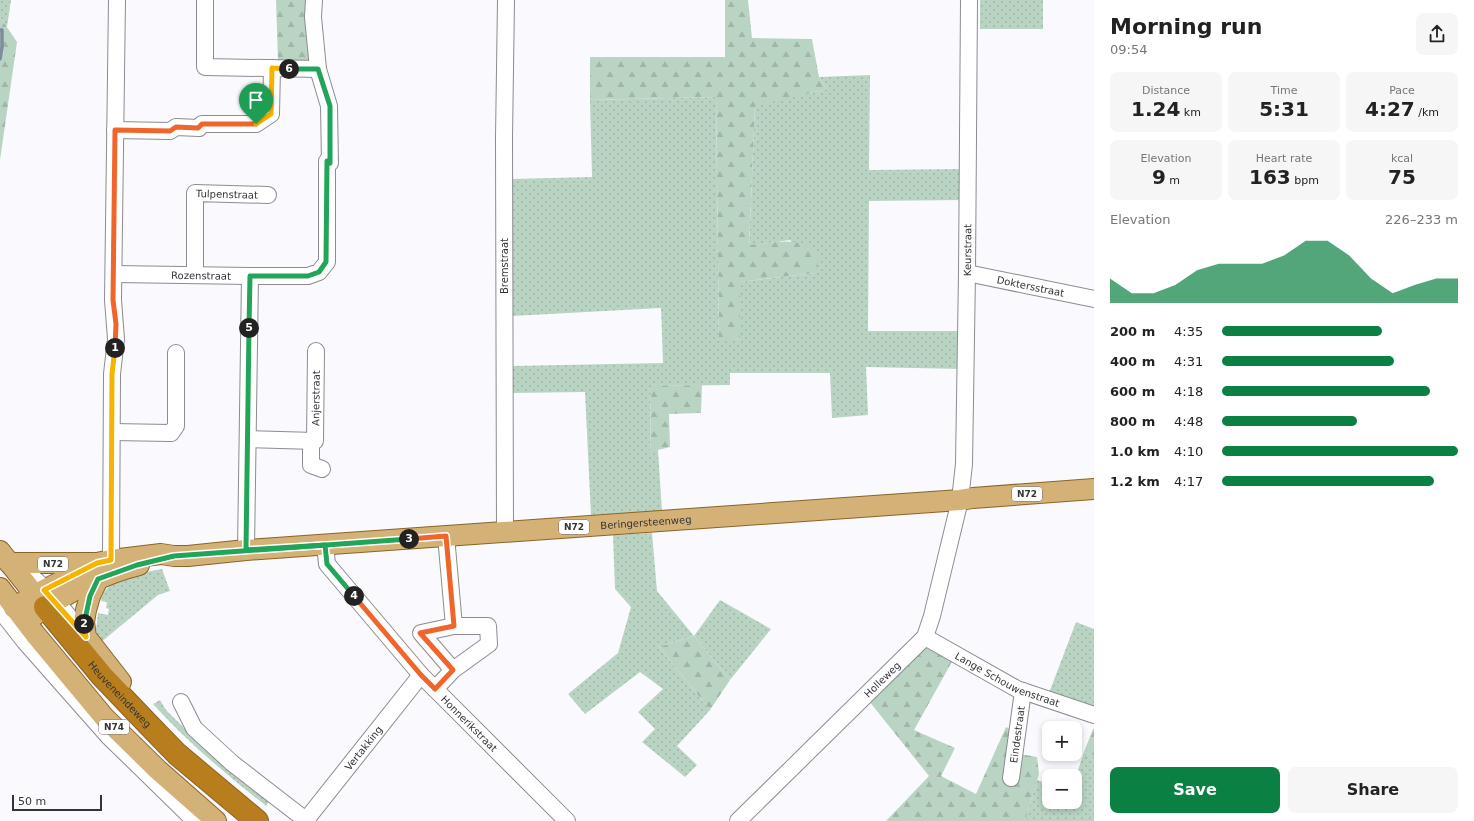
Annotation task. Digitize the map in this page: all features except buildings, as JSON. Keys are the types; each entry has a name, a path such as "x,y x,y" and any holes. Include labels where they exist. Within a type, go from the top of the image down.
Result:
{"highway":[{"name":"Heuveneindeweg","path":"45,598 102,676 177,754 257,821"}],"main road":[{"name":"Beringersteenweg","path":"5,557 102,567 161,554 174,556 960,500 1094,489"},
{"name":"Heuveneindeweg","path":"5,557 45,598"},
{"path":"13,613 45,598 102,567"},
{"path":"86,637 84,622 86,610 102,567"},
{"name":"N74","path":"0,588 13,613 104,716 158,770 216,821"},
{"name":"N74","path":"86,637 125,688 130,704"}],"street":[{"path":"102,567 112,432 112,374 116,324 114,309 114,274 117,0"},
{"path":"205,0 205,68 318,69"},
{"name":"Rozenstraat","path":"114,274 308,276 319,272 326,262 327,161 330,163 330,106 318,69 313,17 314,0"},
{"name":"Bremstraat","path":"505,532 504,138 506,0"},
{"name":"Keurstraat","path":"960,500 964,464 969,0"},
{"path":"115,130 170,131 176,127 198,128 202,124 256,124 271,114 272,68"},
{"name":"Tulpenstraat","path":"195,274 195,193 268,195"},
{"name":"Doktersstraat","path":"967,272 1094,299"},
{"path":"246,550 250,276"},
{"name":"Anjerstraat","path":"248,440 315,441 316,351"},
{"path":"112,432 171,433 176,426 176,353"},
{"name":"Anjerstraat","path":"311,441 311,465 322,469"},
{"name":"Holleweg","path":"738,821 925,636 932,616 960,500"},
{"path":"446,536 454,626"},
{"name":"Honnerikstraat","path":"325,545 327,564 421,675 567,821"},
{"name":"N74","path":"45,598 86,637"},
{"path":"13,613 25,642 108,736 195,821"},
{"path":"435,689 453,670 489,644 488,626 454,626 420,633 453,670"},
{"name":"Lange Schouwenstraat","path":"925,636 1023,691 1094,715"},
{"name":"Vertakking","path":"181,702 194,728 232,763 306,821 421,675"},
{"name":"Eindestraat","path":"1012,778 1023,691"}],"green space":[{"path":"0,0 11,0 7,27 0,17"},
{"path":"276,0 307,0 311,62 278,62"},
{"path":"725,0 748,0 752,38 812,39 819,77 827,89 755,106 749,245 777,242 795,242 804,244 820,256 815,273 740,282 740,339 719,342 716,97 590,100 590,57 725,57"},
{"path":"980,0 1043,0 1043,29 980,29"},
{"path":"0,17 17,42 0,160"},
{"path":"870,75 869,170 963,169 964,200 869,201 868,331 962,331 961,369 866,367 868,415 832,418 830,373 730,373 730,385 651,386 650,453 658,450 662,511 591,515 585,392 513,393 513,366 663,363 661,308 512,316 512,179 592,177 590,100 716,97 719,341 740,339 739,282 815,273 790,240 749,246 755,105 827,89 819,77"},
{"path":"702,385 701,413 669,414 670,447 650,454 651,386"},
{"path":"652,533 657,591 694,636 659,647 710,710 677,746 697,765 685,777 642,742 655,729 638,712 663,689 640,672 585,714 568,694 618,653 631,607 615,589 613,535"},
{"path":"162,569 170,591 158,595 100,643 96,630 98,613 108,615 109,609 106,608 107,602 101,601 103,594 108,587 126,578"},
{"path":"720,600 771,629 730,680 694,636"},
{"path":"1076,622 1094,629 1094,707 1049,693"},
{"path":"694,636 730,680 710,710 659,647"},
{"path":"933,647 954,658 914,730 955,748 941,776 976,794 1006,727 1019,733 1015,753 1037,757 1039,774 1025,821 886,821 929,776 869,701 925,648"},
{"path":"160,700 166,710 189,733 269,801 266,806 193,745 166,718 153,704"},
{"path":"1094,729 1094,756 1084,752"},
{"path":"1084,752 1094,756 1094,821 1025,821 1037,780 1042,782 1042,809 1082,809 1082,769 1078,769"}],"waterway":[{"path":"0,30 2,30 0,59"}],"route":[{"path":"256,124 202,124 198,128 176,127 170,131 115,130 113,300 116,324 112,374 111,560 97,563 44,590 86,637 84,622 86,610 90,596 98,579 137,565 163,560 174,556 188,556 246,550 446,536 454,626 420,633 453,670 435,689 421,675 327,564 325,545 246,550 250,276 308,276 319,272 326,262 327,161 330,163 330,106 318,69 272,68 271,114 256,124"}]}
